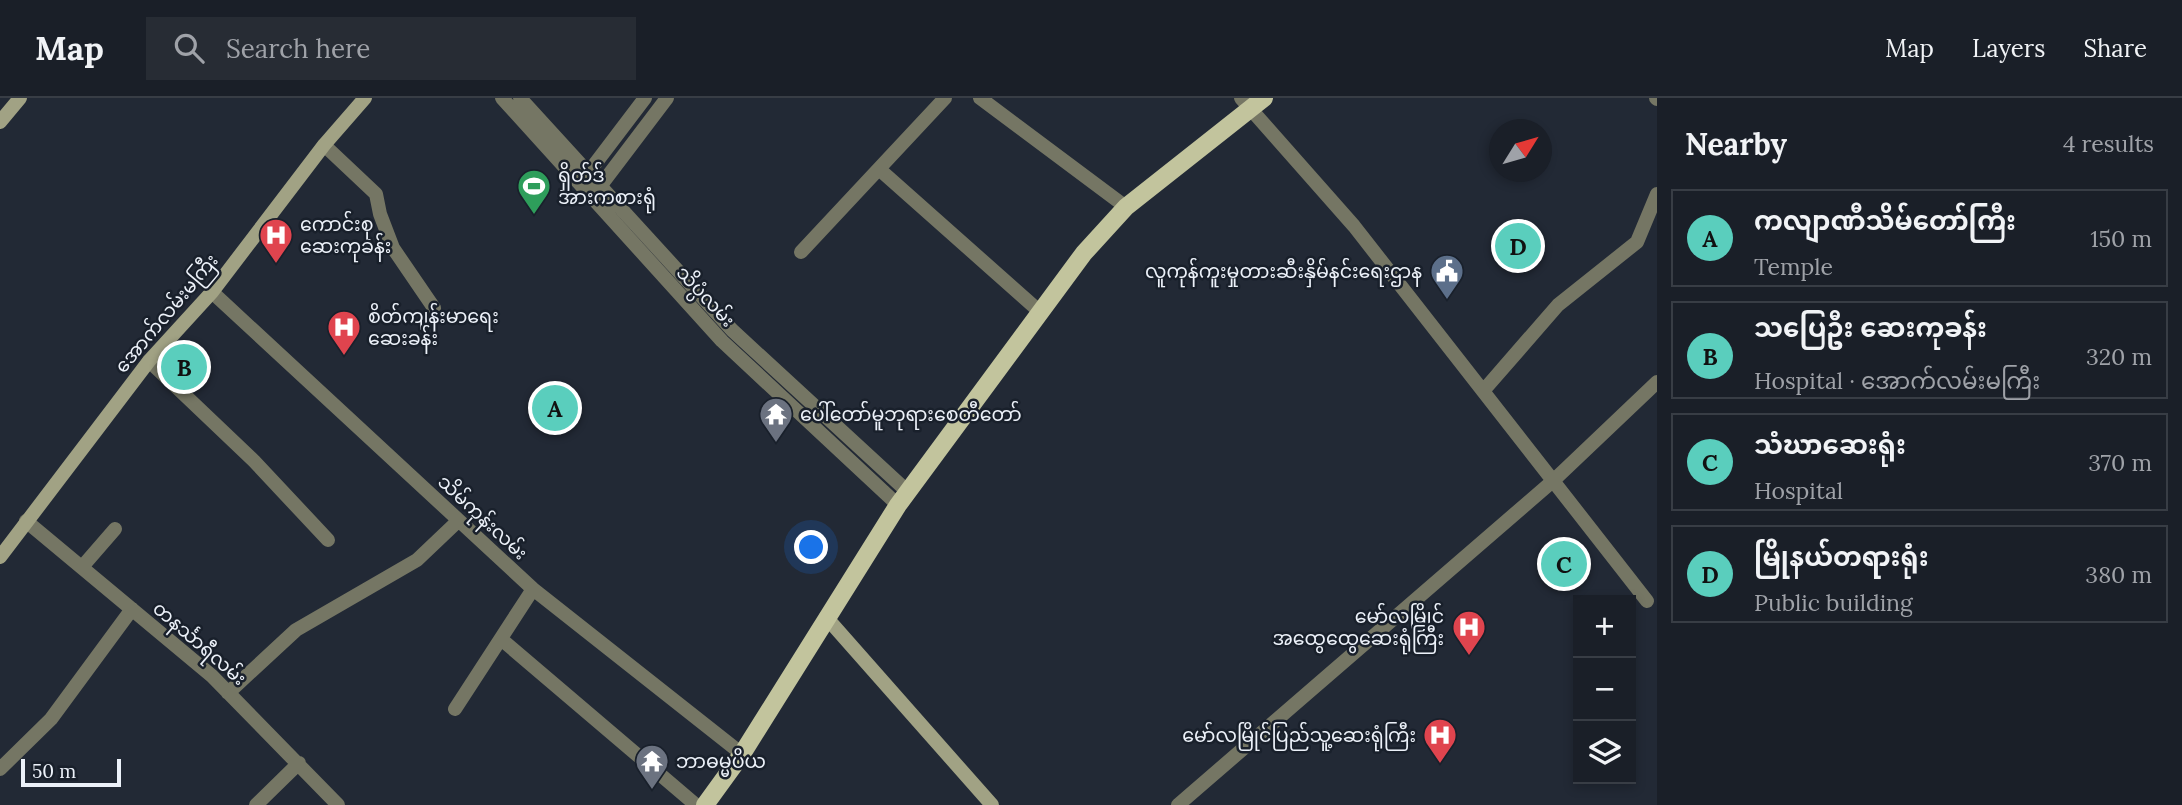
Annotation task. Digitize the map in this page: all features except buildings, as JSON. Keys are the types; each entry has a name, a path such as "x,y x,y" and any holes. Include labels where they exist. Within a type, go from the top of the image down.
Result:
{"main road":[{"path":"0,122 20,98"},
{"name":"အောက်လမ်းမကြီး","path":"0,557 149,360 212,292 324,145 365,98"},
{"path":"705,805 742,754 903,498 1084,253 1126,207 1252,101"},
{"path":"826,617 992,805"}],"street":[{"name":"သိပ္ပံလမ်း","path":"502,98 585,177"},
{"name":"သိပ္ပံလမ်း","path":"520,98 596,191 732,330 903,498"},
{"path":"585,177 645,98"},
{"path":"596,191 667,98"},
{"path":"801,252 946,98"},
{"path":"980,98 1126,207"},
{"path":"1252,101 1484,390 1647,601"},
{"path":"324,145 376,194 380,214 393,248 434,308"},
{"path":"878,169 1039,311"},
{"path":"1484,390 1558,305 1637,242 1657,194"},
{"name":"သိမ်ကုန်းလမ်း","path":"212,292 533,589 742,754"},
{"path":"149,360 254,461 328,540"},
{"path":"1178,805 1554,480 1657,382"},
{"name":"တနင်္သာရီလမ်း","path":"26,521 228,693 338,805"},
{"path":"228,693 296,630 411,564 458,521"},
{"path":"82,567 115,529"},
{"path":"455,709 533,589"},
{"path":"0,769 51,719 132,609"},
{"path":"501,639 696,805"},
{"path":"256,805 299,763"}],"place":[{"name":"ရှိတ်ဒ် အားကစားရုံ","path":"534,216"},
{"name":"မြိုနယ်တရားရုံး","path":"1518,246"},
{"name":"ကောင်းစု ဆေးကုခန်း","path":"276,265"},
{"name":"လူကုန်ကူးမှုတားဆီးနှိမ်နင်းရေးဌာန","path":"1447,301"},
{"name":"စိတ်ကျန်းမာရေး ဆေးခန်း","path":"344,357"},
{"name":"သပြေဦး ဆေးကုခန်း","path":"184,367"},
{"name":"ကလျာဏီသိမ်တော်ကြီး","path":"555,408"},
{"name":"ပေါ်တော်မူဘုရားစေတီတော်","path":"776,444"},
{"name":"သံဃာဆေးရုံး","path":"1564,564"},
{"name":"မော်လမြိုင် အထွေထွေဆေးရုံကြီး","path":"1469,657"},
{"name":"မော်လမြိုင်ပြည်သူ့ဆေးရုံကြီး","path":"1440,765"},
{"name":"ဘာဓမ္မပိယ","path":"652,791"}]}
